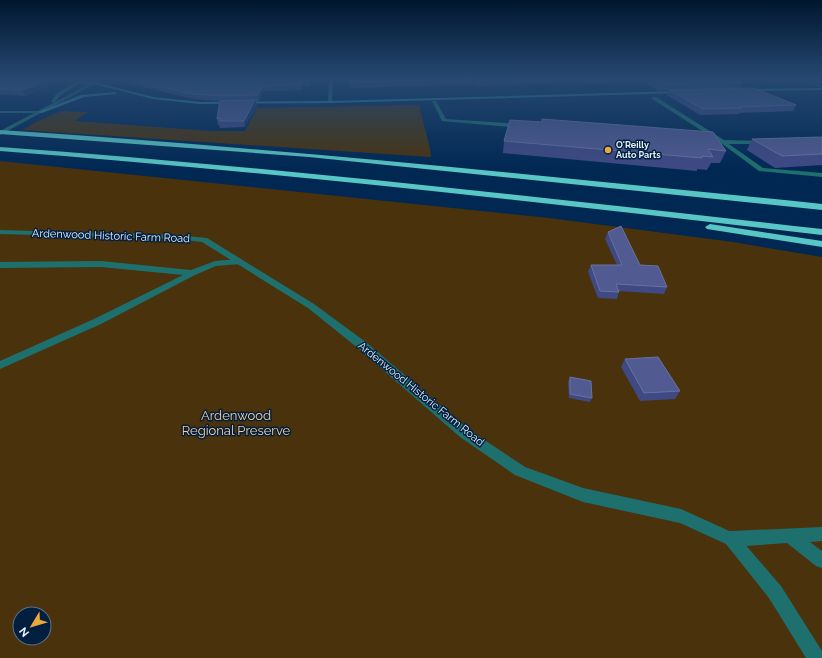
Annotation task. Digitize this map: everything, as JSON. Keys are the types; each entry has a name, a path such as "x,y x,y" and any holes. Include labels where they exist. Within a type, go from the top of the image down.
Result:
{"highway":[{"path":"0,132 295,153 822,207"},
{"path":"0,149 152,160 456,189 822,232"},
{"path":"456,189 822,244"},
{"path":"758,200 822,202"}],"street":[{"path":"0,132 45,109"},
{"path":"0,112 40,112 49,109"},
{"path":"438,109 444,120 528,126"},
{"path":"671,109 723,142 761,170 822,175"},
{"path":"698,139 723,142 773,142"},
{"name":"Ardenwood Historic Farm Road","path":"0,232 177,237 204,240 311,306 363,346 464,432 520,471 583,495 681,516 731,539 775,592 816,658"},
{"path":"0,365 91,326 159,292 192,273 215,264 238,262"},
{"path":"0,265 101,264 192,273"},
{"path":"731,539 822,534"},
{"path":"789,536 822,560"}],"green space":[{"path":"257,109 420,109 431,157 23,130 34,123 61,111 88,112 75,121 212,131 245,131"},
{"name":"Ardenwood Regional Preserve","path":"0,161 549,218 733,242 822,257 822,658 0,658"}],"building":[{"path":"219,109 250,109 244,121 219,121 221,118 217,119"},
{"path":"542,119 713,132 726,151 708,149 713,157 702,156 702,158 504,141 510,120 542,122"},
{"path":"822,137 822,154 782,156 752,139"},
{"path":"621,226 640,265 658,266 667,287 616,284 619,292 600,291 591,265 622,265 608,232"},
{"path":"658,357 680,391 644,393 625,359"},
{"path":"570,377 591,381 592,398 570,394"}],"place":[{"name":"O'Reilly Auto Parts","path":"608,150"}]}
